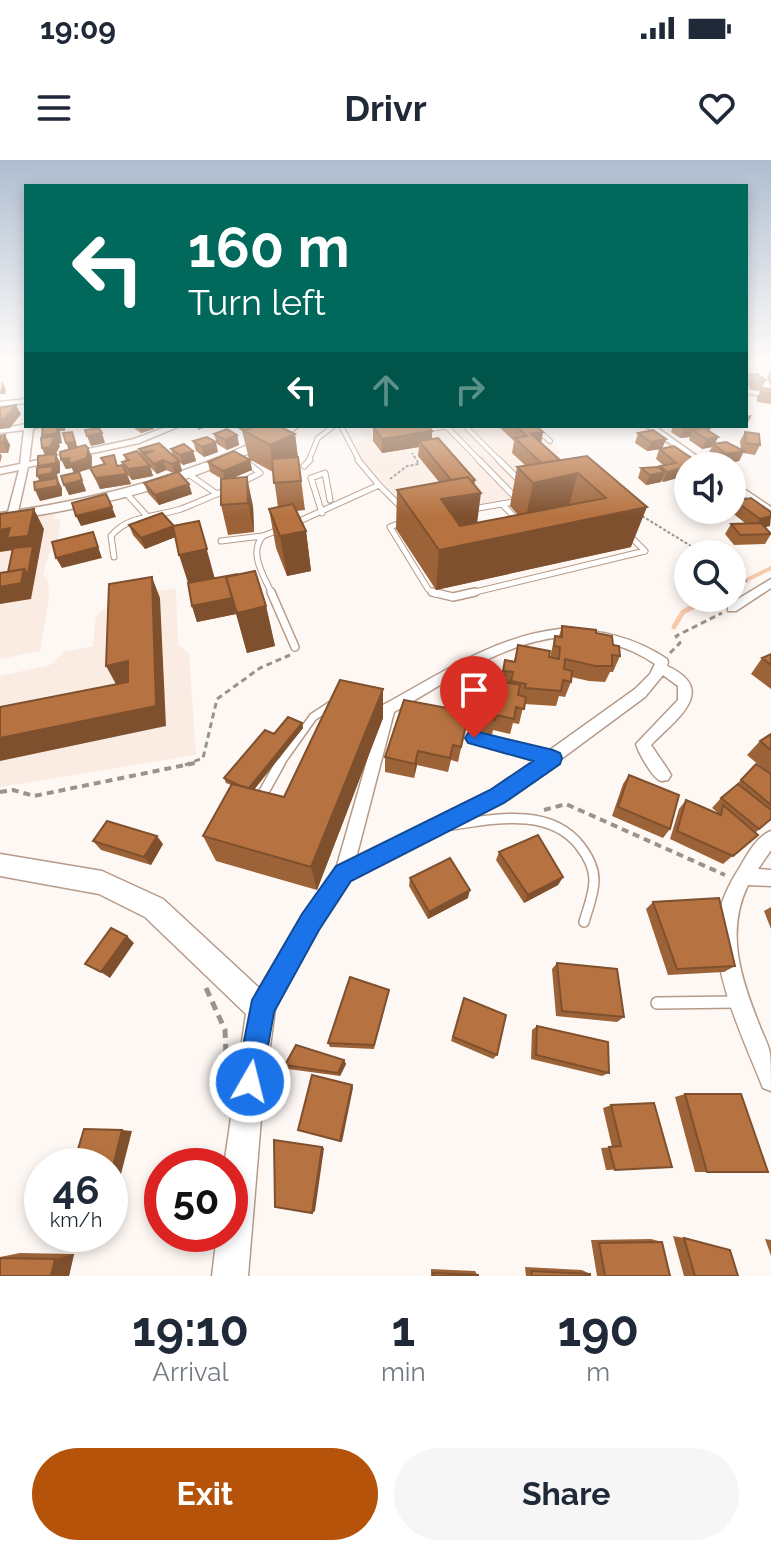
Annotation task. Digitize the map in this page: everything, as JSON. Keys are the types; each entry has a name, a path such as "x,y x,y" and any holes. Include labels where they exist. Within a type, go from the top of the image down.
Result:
{"main road":[{"path":"0,865 102,883 154,908 261,1009 246,1107 230,1276"}],"street":[{"path":"0,431 24,428"},
{"path":"6,516 24,467 32,428"},
{"path":"0,471 136,441 171,428"},
{"path":"6,516 125,492 187,473 236,455 290,428"},
{"path":"653,428 687,452"},
{"path":"746,494 771,511"},
{"path":"746,599 771,583"},
{"path":"261,1009 311,922 344,873 382,708 504,648 536,636 572,634 617,640 642,649 685,685 687,695 684,702 643,744 663,775"},
{"path":"344,873 497,797 640,693 662,665"},
{"path":"771,838 744,877 728,911 726,927 740,1002 771,1080"},
{"path":"744,877 771,878"}],"lane":[{"path":"304,466 311,459 318,438 331,428"},
{"path":"342,428 357,459 404,511 408,520"},
{"path":"408,431 431,428"},
{"path":"449,428 519,501"},
{"path":"467,428 524,486 510,492"},
{"path":"535,428 550,441"},
{"path":"114,557 112,532 147,516 180,509 260,473 236,455"},
{"path":"187,473 217,494"},
{"path":"322,513 311,478 325,473 330,500"},
{"path":"221,541 263,536 322,513 379,485"},
{"path":"125,492 147,516"},
{"path":"586,492 645,551 445,597 428,589 390,527 408,520 519,501 586,492"},
{"path":"502,504 525,528"},
{"path":"470,510 480,521"},
{"path":"263,536 257,543 256,557 295,647"},
{"path":"260,799 310,719 331,702 351,703"},
{"path":"474,738 553,758"},
{"path":"443,826 517,818 544,821 562,829 580,844 591,864 594,881 584,922"},
{"path":"657,1003 740,1002"}],"path":[{"path":"379,485 397,476 407,466 419,464 412,453"},
{"path":"638,514 681,540"},
{"path":"662,665 680,643 676,636 724,612"},
{"path":"0,792 13,790 34,796 199,762 203,758 217,699 260,668 289,657 295,647"},
{"path":"517,818 566,804 716,872 744,877"},
{"path":"205,987 225,1030 228,1084"}],"shaded area":[{"path":"359,428 539,428 560,451 557,456 584,484 416,517 360,458 355,443 366,440"},
{"path":"55,514 54,519 61,519 58,543 51,546 52,552 49,553 43,575 48,580 49,598 40,651 0,659 0,522"},
{"path":"176,588 178,645 189,653 196,755 0,787 0,676 50,665 64,652 93,646 96,616 116,599"}],"building":[{"path":"0,412 10,412 5,418 0,419"},
{"path":"43,428 57,428 57,433 42,436"},
{"path":"99,428 102,433 87,436 85,430"},
{"path":"283,428 295,434 270,445 244,431"},
{"path":"374,428 430,428 432,431 382,439"},
{"path":"518,428 538,428 543,432 531,434 560,460 541,463 515,438 527,436"},
{"path":"704,428 718,437 706,439 693,430"},
{"path":"227,429 237,435 225,440 214,434"},
{"path":"653,430 666,439 651,442 638,433"},
{"path":"72,432 75,442 66,443 63,433"},
{"path":"745,432 759,434 760,445 746,443"},
{"path":"55,436 50,447 42,448 41,438"},
{"path":"207,437 216,442 202,447 193,441"},
{"path":"438,438 475,480 471,481 468,477 451,480 419,441"},
{"path":"726,442 744,451 723,452 713,444"},
{"path":"159,443 179,461 172,464 163,460 154,464 144,454 154,451 142,452 139,449"},
{"path":"184,444 193,451 180,455 171,449"},
{"path":"85,445 88,448 87,458 70,464 69,458 61,459 60,452"},
{"path":"674,446 683,452 674,452 674,461 660,449"},
{"path":"137,451 150,466 128,469 122,462 129,460 124,455"},
{"path":"234,451 250,460 223,471 208,462"},
{"path":"56,454 56,463 38,466 38,456"},
{"path":"114,455 117,466 122,465 127,474 96,478 90,468 105,464 101,458"},
{"path":"587,456 647,507 439,550 397,490 468,477 481,493 441,499 460,526 606,498 578,473 533,483 517,467"},
{"path":"298,457 301,481 274,483 272,459"},
{"path":"674,463 674,470 667,472 660,466"},
{"path":"53,466 52,473 37,476 37,468"},
{"path":"658,467 665,472 650,475 641,468"},
{"path":"79,472 82,480 64,485 61,476"},
{"path":"178,472 189,484 155,495 144,483"},
{"path":"247,477 248,503 221,505 221,479"},
{"path":"57,478 58,486 35,490 34,482"},
{"path":"106,494 112,507 76,516 72,503"},
{"path":"751,498 771,512 771,516 760,519 746,509 746,499"},
{"path":"293,504 306,531 280,536 269,509"},
{"path":"34,509 28,536 7,538 10,528 0,530 0,514"},
{"path":"162,513 174,526 141,538 129,525"},
{"path":"199,521 207,549 179,555 173,526"},
{"path":"761,523 771,534 740,535 731,524"},
{"path":"93,532 98,547 56,558 52,542"},
{"path":"33,546 28,574 24,569 8,572 13,548"},
{"path":"24,569 21,583 0,587 0,573"},
{"path":"255,571 266,606 237,613 226,577"},
{"path":"238,574 226,577 232,598 192,606 188,583"},
{"path":"152,577 156,706 0,738 0,707 128,682 128,661 106,666 109,584"},
{"path":"562,626 596,630 596,633 612,636 613,645 619,646 620,656 612,655 612,666 595,666 565,659 564,669 572,671 571,682 563,680 561,691 525,688 526,684 511,681 513,672 503,671 505,660 515,662 518,645 550,651 549,657 559,659 560,647 554,646 555,636 562,637"},
{"path":"771,654 771,665 762,658"},
{"path":"471,669 504,675 503,682 520,685 518,695 526,697 524,709 516,707 514,719 496,715 495,720 476,716 477,711 462,708 464,699 455,697 458,685 467,687"},
{"path":"340,680 383,689 311,867 203,836 232,784 284,797"},
{"path":"404,700 469,712 461,747 453,745 450,758 418,751 415,764 385,757"},
{"path":"288,717 302,723 249,788 224,778 265,730 274,734"},
{"path":"771,734 771,750 760,741"},
{"path":"756,764 771,774 771,805 741,780"},
{"path":"629,775 679,795 670,829 618,807"},
{"path":"738,784 771,810 771,819 759,829 721,798"},
{"path":"686,800 721,815 723,805 758,835 733,856 677,831"},
{"path":"107,821 157,836 144,857 93,841"},
{"path":"538,835 563,877 528,895 499,852"},
{"path":"450,858 470,890 429,912 410,878"},
{"path":"719,898 735,966 677,969 653,902"},
{"path":"111,928 127,936 101,972 85,964"},
{"path":"557,963 617,969 624,1017 562,1011"},
{"path":"350,977 389,990 374,1045 328,1043"},
{"path":"464,998 506,1015 497,1055 453,1037"},
{"path":"537,1026 608,1042 609,1073 536,1055"},
{"path":"296,1045 344,1060 338,1073 285,1065"},
{"path":"312,1075 352,1085 340,1141 298,1130"},
{"path":"685,1094 741,1094 768,1172 707,1172"},
{"path":"654,1103 672,1167 615,1170 609,1147 621,1146 611,1105"},
{"path":"84,1129 122,1130 118,1148 78,1148"},
{"path":"274,1140 322,1147 312,1213 275,1207"},
{"path":"684,1238 730,1250 738,1276 695,1276"},
{"path":"662,1242 670,1276 605,1276 599,1243"},
{"path":"0,1258 55,1259 51,1276 0,1276"},
{"path":"531,1271 590,1274 590,1276 532,1276"},
{"path":"433,1273 478,1275 478,1276 433,1276"}],"waterway":[{"path":"646,428 675,448"},
{"path":"746,580 771,568"},
{"path":"674,627 683,612"}],"route":[{"path":"250,1082 261,1009 311,922 344,873 497,797 553,758 474,738"}]}
